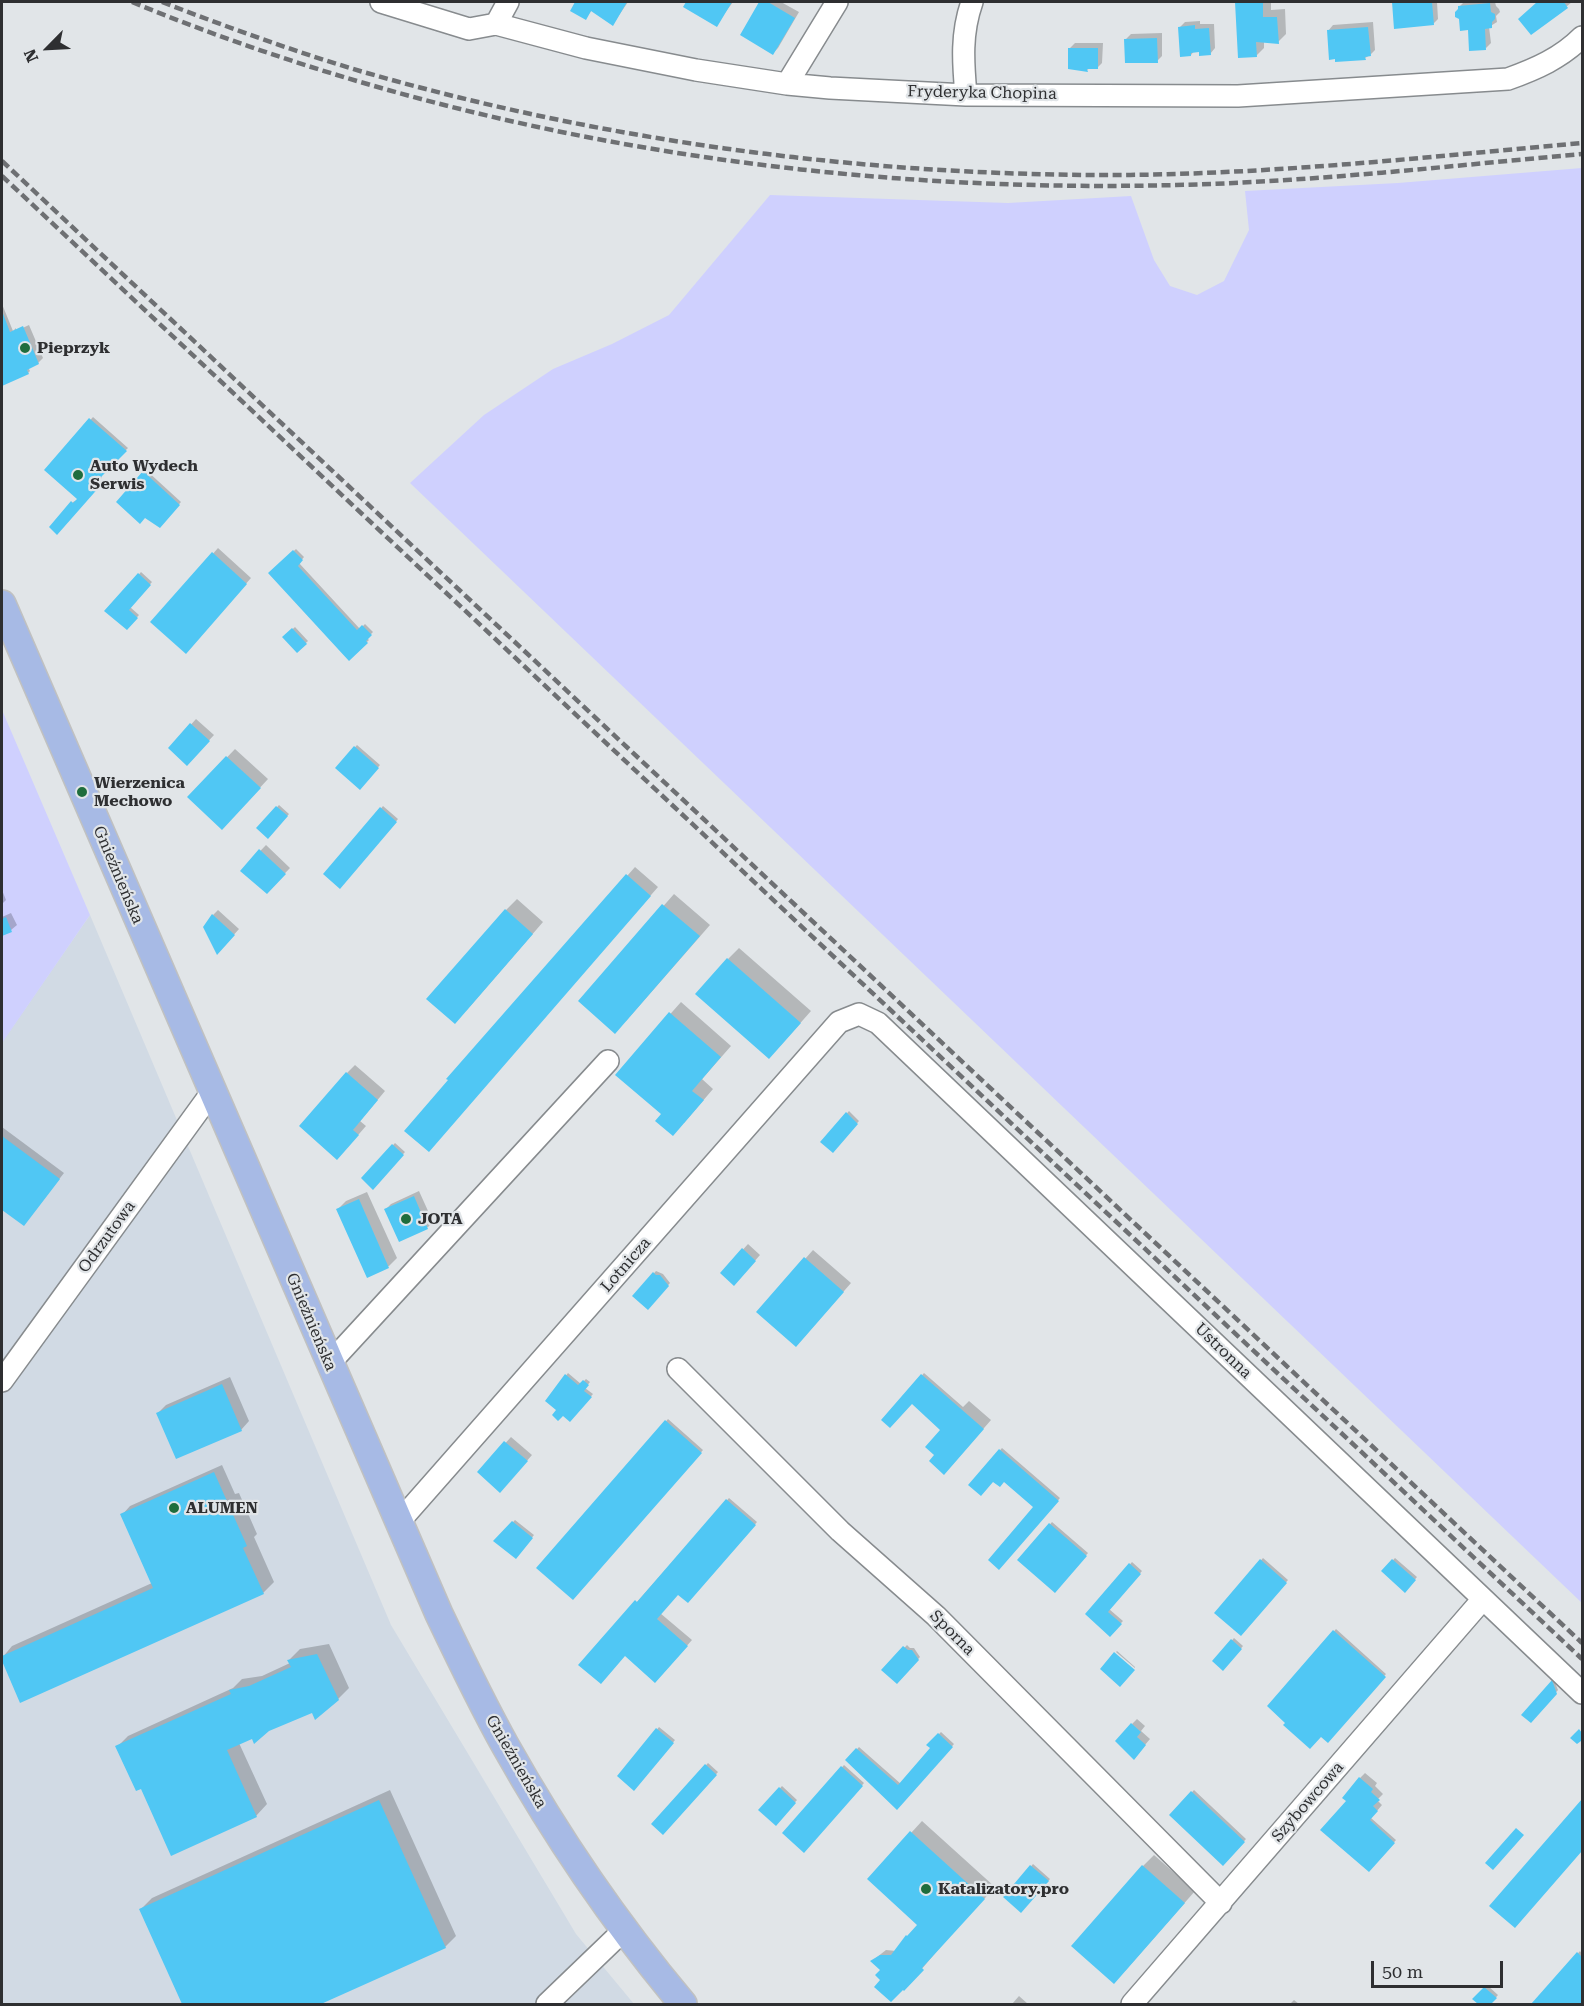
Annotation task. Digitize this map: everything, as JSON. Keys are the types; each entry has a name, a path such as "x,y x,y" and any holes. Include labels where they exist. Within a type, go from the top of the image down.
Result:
{"main road":[{"name":"Gnieźnieńska","path":"2,604 329,1364 444,1624 505,1745 570,1851 624,1930 683,2004"}],"street":[{"name":"Fryderyka Chopina","path":"381,2 469,29 496,24 597,50 696,70 787,84 966,94 1238,96 1508,79 1534,70 1568,51 1582,37"},
{"path":"496,24 508,2"},
{"path":"787,84 837,2"},
{"path":"966,94 963,50 966,20 972,2"},
{"name":"Lotnicza","path":"398,1523 839,1022 858,1014"},
{"name":"Ustronna","path":"858,1014 878,1023 1582,1693"},
{"path":"329,1364 608,1061"},
{"name":"Odrzutowa","path":"2,1381 212,1092"},
{"name":"Sporna","path":"678,1369 840,1531 936,1616 1221,1903"},
{"name":"Szybowcowa","path":"1132,2004 1483,1599"},
{"path":"546,2004 624,1930"}],"shaded area":[{"path":"1582,168 1582,1603 410,483 484,415 553,369 612,344 669,315 770,195 1008,203 1131,196 1154,260 1170,286 1197,295 1224,281 1249,230 1245,191 1398,183"},
{"path":"2,710 90,915 2,1043"},
{"path":"90,915 391,1625 576,1934 634,2004 2,2004 2,1042"}],"building":[{"path":"575,2 627,2 613,26 591,11 586,20 570,11"},
{"path":"686,2 732,2 717,27 683,7"},
{"path":"759,2 768,2 795,18 773,55 740,35"},
{"path":"1235,2 1263,2 1263,17 1277,17 1279,44 1256,42 1257,57 1238,58"},
{"path":"1392,2 1432,2 1434,25 1394,29"},
{"path":"1537,2 1564,2 1568,8 1531,35 1518,19"},
{"path":"1490,3 1495,19 1492,22 1492,28 1485,29 1486,50 1469,51 1468,30 1460,31 1459,19 1455,17 1455,12 1458,6"},
{"path":"1195,25 1195,29 1209,28 1211,55 1199,56 1199,52 1191,53 1191,56 1180,57 1178,27"},
{"path":"1368,27 1371,56 1365,57 1366,60 1335,62 1335,59 1329,60 1327,30"},
{"path":"1157,38 1158,63 1125,63 1124,39"},
{"path":"1068,48 1098,48 1098,69 1087,69 1088,72 1068,69"},
{"path":"2,311 10,332 23,326 39,364 27,370 29,374 2,386"},
{"path":"89,418 127,451 101,477 99,483 101,485 57,535 49,527 71,501 73,503 77,499 44,470"},
{"path":"143,471 180,505 160,528 145,518 140,524 116,502"},
{"path":"293,550 303,560 298,566 357,630 362,625 372,635 366,641 368,643 349,661 268,573"},
{"path":"212,552 247,584 186,654 150,622"},
{"path":"138,573 151,585 129,610 138,618 127,630 104,611"},
{"path":"292,628 307,644 297,653 282,637"},
{"path":"190,723 210,741 187,766 168,748"},
{"path":"354,746 379,768 360,790 335,768"},
{"path":"226,756 261,788 222,830 187,797"},
{"path":"276,806 288,816 268,839 256,828"},
{"path":"380,807 397,822 340,889 323,874"},
{"path":"259,849 286,874 267,894 240,871"},
{"path":"626,874 651,896 429,1152 404,1131 448,1080 446,1079"},
{"path":"662,904 700,936 615,1034 578,1001"},
{"path":"505,909 533,934 455,1024 426,999"},
{"path":"212,914 235,935 217,955 203,927"},
{"path":"6,917 12,932 2,936 2,919"},
{"path":"727,958 801,1023 769,1059 695,994"},
{"path":"669,1012 721,1057 692,1091 704,1100 673,1136 655,1121 661,1114 615,1075"},
{"path":"346,1072 378,1100 353,1130 359,1135 337,1160 299,1126"},
{"path":"846,1112 858,1124 833,1153 820,1142"},
{"path":"2,1136 60,1179 24,1226 2,1210"},
{"path":"392,1144 404,1155 373,1190 361,1178"},
{"name":"JOTA","path":"414,1196 428,1229 399,1242 384,1209"},
{"path":"359,1199 389,1268 367,1278 336,1209"},
{"path":"742,1248 756,1261 734,1286 720,1273"},
{"path":"804,1257 844,1292 796,1347 756,1312"},
{"path":"653,1272 660,1275 669,1286 648,1310 632,1296"},
{"path":"565,1374 578,1385 583,1380 589,1385 584,1391 592,1397 570,1422 563,1416 558,1421 552,1415 556,1410 545,1401"},
{"path":"921,1374 984,1429 944,1475 929,1461 934,1455 925,1447 940,1430 912,1404 890,1428 881,1420"},
{"path":"222,1384 242,1431 176,1459 156,1413"},
{"path":"665,1420 702,1453 573,1600 536,1568"},
{"path":"504,1441 528,1461 500,1493 477,1472"},
{"path":"999,1449 1059,1501 999,1570 988,1560 1033,1507 1004,1482 1000,1487 993,1482 981,1496 968,1485"},
{"path":"214,1472 247,1546 243,1548 264,1594 20,1703 2,1656 153,1588 120,1514"},
{"path":"726,1499 756,1525 688,1603 678,1595 657,1619 688,1646 655,1683 625,1656 601,1684 578,1665 635,1600 637,1602"},
{"path":"512,1521 533,1538 516,1559 493,1541"},
{"path":"1049,1523 1087,1556 1055,1593 1017,1560"},
{"path":"1260,1559 1287,1583 1241,1636 1214,1613"},
{"path":"1392,1559 1416,1580 1405,1593 1381,1571"},
{"path":"1129,1563 1141,1574 1108,1612 1122,1624 1110,1637 1085,1614"},
{"path":"1333,1630 1386,1677 1328,1743 1321,1737 1310,1749 1283,1725 1285,1723 1267,1706"},
{"path":"1231,1639 1242,1649 1223,1671 1212,1661"},
{"path":"903,1646 912,1650 919,1660 897,1684 881,1670"},
{"path":"1114,1652 1135,1670 1120,1687 1100,1669"},
{"path":"317,1654 339,1700 315,1720 312,1713 269,1731 254,1744 252,1739 227,1750 257,1817 171,1856 141,1789 136,1791 115,1746 231,1694 229,1690 249,1686 291,1667 287,1660"},
{"path":"1552,1680 1557,1694 1531,1723 1521,1715"},
{"path":"1131,1723 1141,1732 1137,1737 1146,1745 1134,1760 1115,1741"},
{"path":"656,1728 674,1743 634,1791 617,1776"},
{"path":"1579,1729 1582,1733 1582,1743 1581,1741 1577,1744 1570,1738"},
{"path":"938,1733 953,1747 897,1810 845,1760 856,1748 898,1785 930,1748 926,1745"},
{"path":"705,1764 717,1775 663,1835 651,1824"},
{"path":"841,1766 863,1786 804,1853 782,1833"},
{"path":"1359,1777 1373,1789 1371,1792 1380,1800 1373,1806 1378,1811 1370,1820 1395,1843 1369,1872 1320,1830 1346,1801 1342,1798"},
{"path":"779,1787 796,1803 776,1826 758,1810"},
{"path":"1191,1791 1245,1842 1223,1866 1169,1815"},
{"path":"1582,1799 1582,1851 1515,1928 1489,1906"},
{"path":"379,1800 446,1948 321,2004 182,2004 139,1909"},
{"path":"1516,1828 1524,1835 1493,1870 1485,1863"},
{"name":"Katalizatory.pro","path":"910,1831 985,1899 922,1968 924,1970 891,2002 874,1987 880,1980 875,1975 880,1970 870,1961 880,1955 891,1955 917,1925 867,1879"},
{"path":"1030,1865 1049,1881 1021,1913 1003,1897"},
{"path":"1142,1865 1185,1903 1114,1984 1071,1946"},
{"path":"1577,1952 1582,1957 1582,2004 1531,2004"},
{"path":"1484,1987 1497,1998 1491,2004 1478,2004 1472,1999"}],"railway":[{"path":"132,2 257,49 384,89 513,122 644,148 776,167 909,179 1043,185 1176,185 1329,177 1582,154"},
{"path":"162,2 310,55 453,96 641,135 736,150 832,161 1024,174 1178,174 1351,164 1582,143"},
{"path":"2,161 1582,1643"},
{"path":"2,176 1582,1659"}],"place":[{"name":"Pieprzyk","path":"25,348"},
{"name":"Auto Wydech Serwis","path":"78,475"},
{"name":"Wierzenica Mechowo","path":"82,792"},
{"name":"JOTA","path":"406,1219"},
{"name":"ALUMEN","path":"174,1508"},
{"name":"Katalizatory.pro","path":"926,1889"}]}
